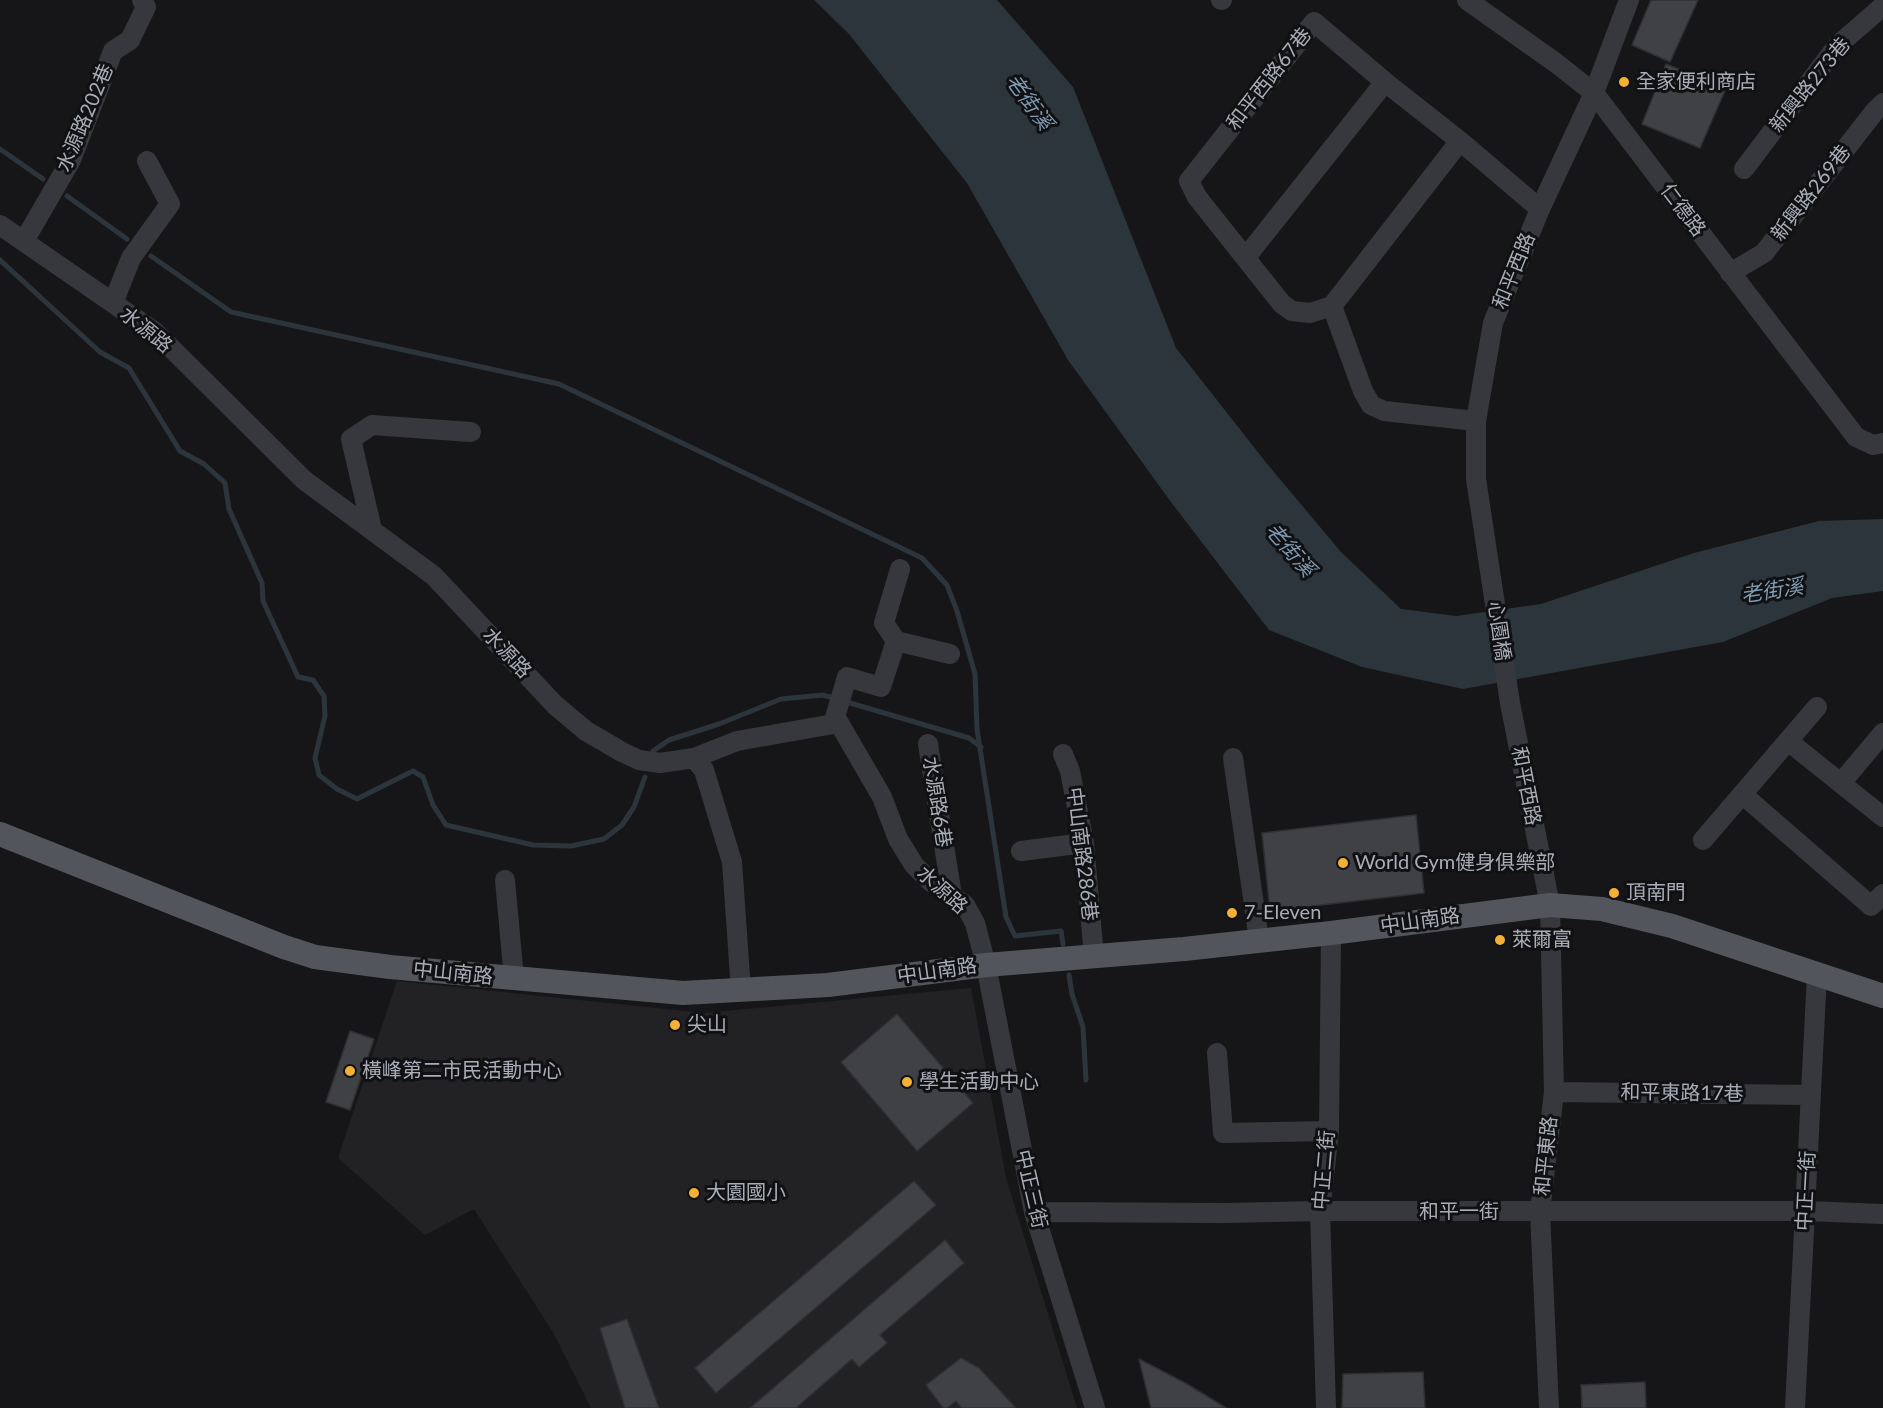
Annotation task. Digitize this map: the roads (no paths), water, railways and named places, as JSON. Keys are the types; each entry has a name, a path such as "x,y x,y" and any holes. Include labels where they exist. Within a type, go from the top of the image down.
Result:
{"main road":[{"name":"中山南路","path":"0,834 284,947 315,957 514,979 683,993 828,985 986,965 1094,957 1331,933 1550,905 1602,909 1672,926 1883,996"}],"street":[{"name":"水源路202巷","path":"24,241 71,160 113,51 130,40 146,7 142,0"},
{"name":"仁德路","path":"1467,0 1594,93 1856,437 1878,444"},
{"name":"和平西路","path":"1489,560 1476,479 1476,421 1493,322 1540,209 1594,93 1629,0"},
{"name":"新興路273巷","path":"1744,169 1836,46 1883,6"},
{"name":"和平西路67巷","path":"1246,257 1197,197 1189,181 1314,22 1540,209"},
{"path":"1385,82 1246,257 1282,304 1292,311 1310,313 1332,306 1460,141"},
{"name":"新興路269巷","path":"1730,273 1764,253 1883,103"},
{"path":"113,303 131,258 170,204 147,161"},
{"name":"水源路","path":"0,225 154,332 304,480 434,576 555,705 586,731 639,760 660,763 694,758 737,741 835,718 882,796 898,839 914,865 930,881 965,905 975,923 986,965"},
{"path":"1332,306 1363,391 1371,405 1384,411 1476,421"},
{"path":"372,530 351,439 372,425 471,432"},
{"name":"心園橋","path":"1489,560 1510,703"},
{"path":"900,569 884,623 896,641 950,654"},
{"path":"835,718 847,677 881,687 896,641"},
{"name":"和平西路","path":"1510,703 1550,905"},
{"path":"1703,840 1817,707"},
{"path":"1841,783 1883,733"},
{"path":"1788,741 1883,817"},
{"name":"水源路6巷","path":"928,744 952,896"},
{"name":"中山南路286巷","path":"1063,754 1070,771 1084,843 1094,957"},
{"path":"694,758 704,770 732,862 741,991"},
{"path":"1233,758 1259,940"},
{"path":"1742,794 1871,906 1883,894"},
{"path":"1022,851 1084,843"},
{"path":"505,880 514,979"},
{"name":"和平東路","path":"1549,1408 1540,1212 1554,1092 1550,905"},
{"name":"中正二街","path":"1326,1408 1320,1211 1329,1131 1331,933"},
{"name":"中正三街","path":"986,965 1034,1212 1095,1408"},
{"name":"中正一街","path":"1795,1408 1817,974"},
{"path":"1217,1053 1223,1132 1329,1131"},
{"name":"和平東路17巷","path":"1554,1092 1811,1095"},
{"name":"和平一街","path":"1034,1212 1806,1211 1883,1214"}],"water":[{"name":"老街溪","path":"814,0 997,0 1073,87 1176,348 1268,465 1341,552 1401,609 1456,616 1541,604 1694,553 1819,521 1883,519 1883,591 1832,598 1723,642 1463,689 1362,667 1269,630 1171,502 1068,360 967,183 849,34"}],"waterway":[{"path":"0,149 43,179"},
{"path":"67,196 127,239"},
{"path":"151,256 231,312 559,384 922,558 947,585 975,674 977,729 1006,917 1015,936 1061,931 1063,944"},
{"path":"0,260 100,352 129,368 180,451 204,464 225,483 229,509 262,583 263,601 298,677 313,680 324,696 325,716 315,758 319,775 337,789 357,799 413,771 423,777 433,805 446,825 533,845 571,846 604,839 622,825 634,807 645,777"},
{"path":"653,751 669,740 719,724 781,699 823,695 969,738 981,747"},
{"path":"1069,975 1072,994 1083,1027 1086,1080"}],"place":[{"name":"全家便利商店","path":"1624,82"},
{"name":"World Gym健身俱樂部","path":"1343,863"},
{"name":"頂南門","path":"1614,893"},
{"name":"7-Eleven","path":"1232,913"},
{"name":"萊爾富","path":"1500,940"},
{"name":"尖山","path":"675,1025"},
{"name":"橫峰第二市民活動中心","path":"350,1071"},
{"name":"學生活動中心","path":"907,1082"},
{"name":"大園國小","path":"694,1193"}]}
